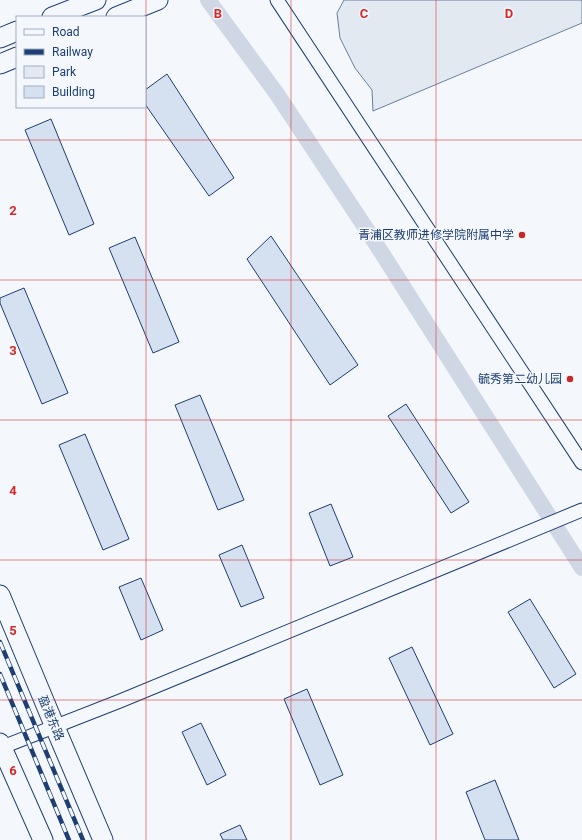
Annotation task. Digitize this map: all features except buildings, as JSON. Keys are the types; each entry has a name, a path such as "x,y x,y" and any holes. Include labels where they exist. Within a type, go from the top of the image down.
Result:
{"main road":[{"path":"55,16 96,0"},
{"path":"118,16 158,0"},
{"path":"0,38 16,31"},
{"path":"0,64 16,57"},
{"name":"盈港东路","path":"0,595 104,840"},
{"path":"1,746 43,840"}],"street":[{"path":"277,0 582,463"},
{"path":"1,746 55,727 127,698 579,511"}],"green space":[{"path":"344,0 582,0 582,23 373,111 372,90 355,68 340,38 337,13"}],"waterway":[{"path":"208,0 277,94 371,236 582,568"}],"railway":[{"path":"0,642 83,840"},
{"path":"0,674 69,840"}],"place":[{"name":"青浦区教师进修学院附属中学","path":"522,235"},
{"name":"毓秀第二幼儿园","path":"570,379"}]}
